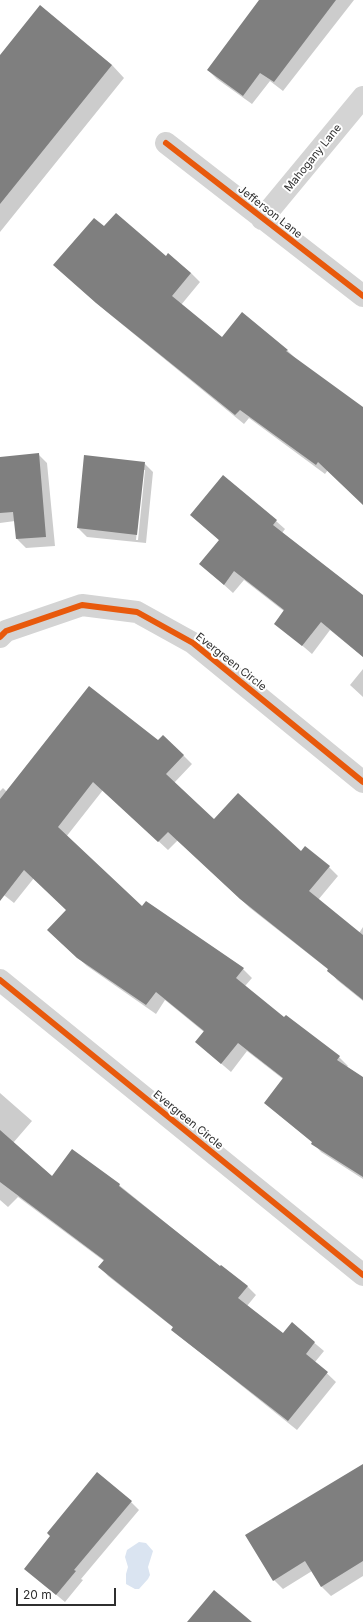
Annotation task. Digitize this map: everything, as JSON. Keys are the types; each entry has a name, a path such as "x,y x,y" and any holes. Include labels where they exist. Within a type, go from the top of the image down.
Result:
{"street":[{"name":"Mahogany Lane","path":"262,219 363,97"},
{"name":"Jefferson Lane","path":"166,143 363,296"},
{"name":"Evergreen Circle","path":"0,637 6,631 82,605 137,612 193,644 363,782"},
{"name":"Evergreen Circle","path":"0,980 363,1275"}],"shaded area":[{"path":"139,1542 146,1543 153,1551 148,1567 150,1575 139,1589 135,1589 126,1584 128,1567 125,1557 127,1550"}],"building":[{"path":"259,0 336,0 274,82 260,73 243,96 207,70"},
{"path":"40,5 112,65 0,204 0,55"},
{"path":"116,213 166,256 168,253 191,273 172,296 222,337 242,312 288,350 286,351 363,407 363,505 318,462 316,465 240,410 235,415 96,303 53,265 94,218 104,226"},
{"path":"39,453 46,537 16,539 13,512 0,513 0,457"},
{"path":"84,455 145,462 137,535 77,528"},
{"path":"223,475 277,520 273,525 363,595 363,657 321,622 302,646 274,624 284,610 234,571 224,585 199,564 219,540 190,515"},
{"path":"89,686 158,740 163,735 184,755 166,774 214,819 238,793 301,851 305,846 330,866 309,891 363,935 363,1000 327,971 328,969 240,899 168,832 158,842 93,782 58,827 142,906 146,901 244,968 236,978 284,1017 286,1015 340,1056 337,1060 363,1077 363,1177 311,1144 312,1142 264,1103 283,1078 238,1043 221,1064 195,1042 204,1031 156,992 146,1005 77,958 47,930 66,910 24,870 0,901 0,799"},
{"path":"0,1130 52,1176 72,1149 120,1184 119,1186 220,1266 221,1265 248,1286 238,1298 283,1333 292,1322 315,1342 306,1354 328,1372 288,1421 171,1330 173,1327 98,1267 104,1260 0,1182"},
{"path":"363,1464 363,1561 321,1587 305,1561 273,1581 245,1535"},
{"path":"97,1472 132,1501 74,1570 76,1571 56,1595 24,1569 50,1536 47,1533"},
{"path":"214,1590 252,1622 187,1622"}],"cycle path":[{"path":"166,143 363,296"},
{"path":"0,637 6,631 82,605 137,612 193,643 363,782"},
{"path":"0,980 363,1275"}]}
